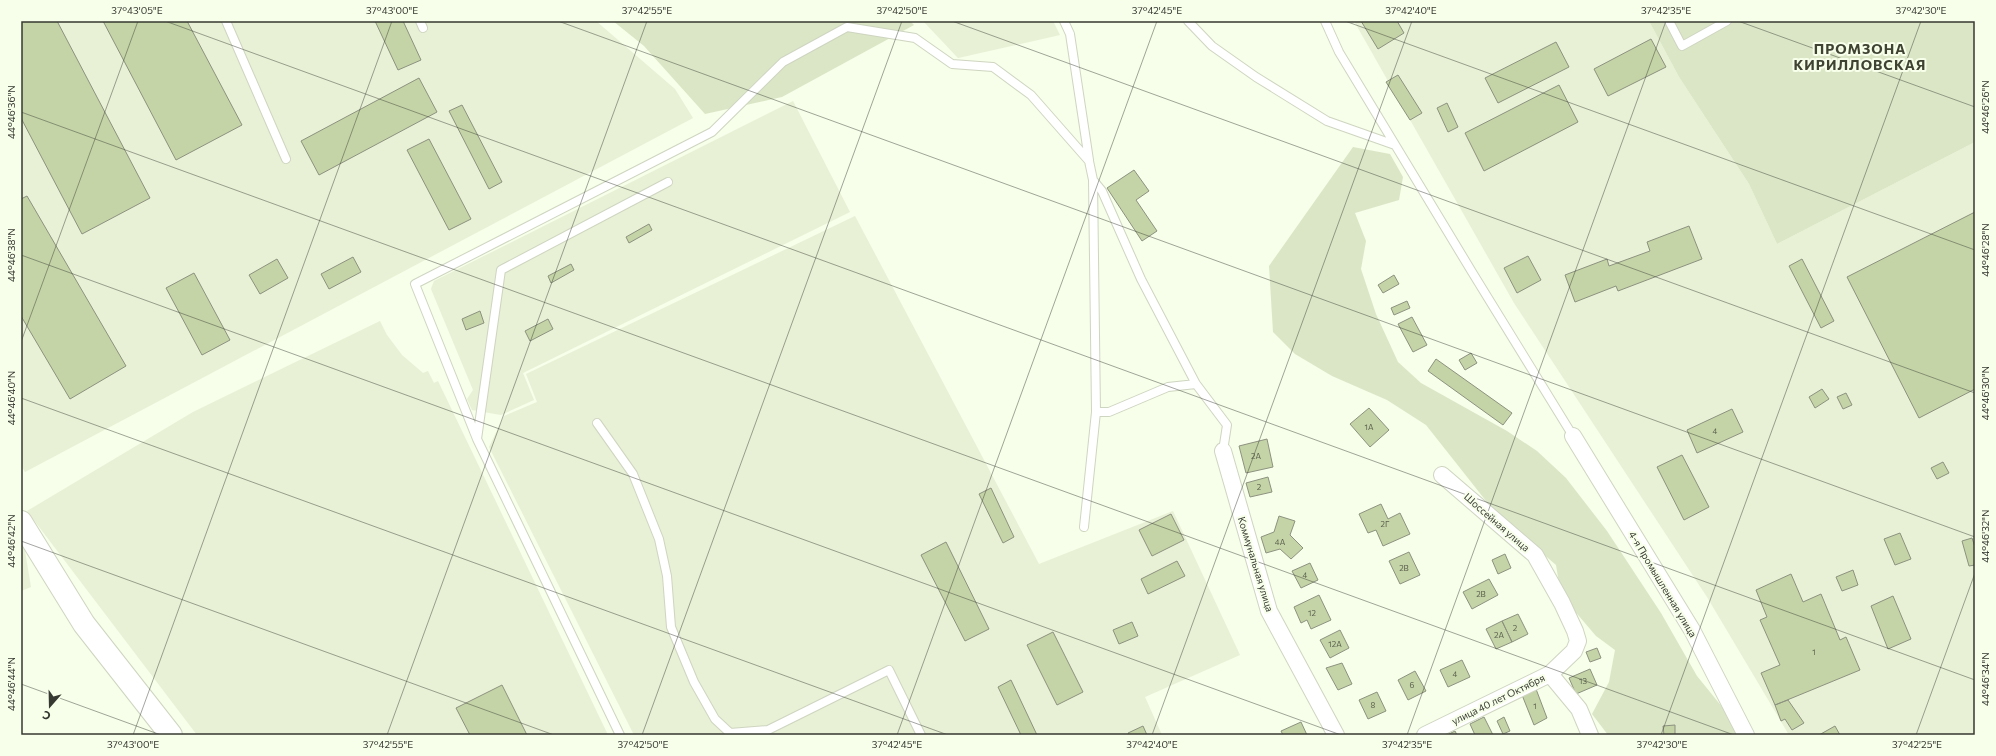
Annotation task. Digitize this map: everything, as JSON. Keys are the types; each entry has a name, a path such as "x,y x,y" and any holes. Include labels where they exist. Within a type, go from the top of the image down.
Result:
{"main road":[{"path":"21,522 84,624 171,735"}],"street":[{"name":"4-я Промышленная улица","path":"1574,436 1692,630 1746,735"},
{"name":"Коммунальная улица","path":"1223,450 1269,610 1336,735"},
{"name":"Шоссейная улица","path":"1442,475 1535,555 1562,603 1576,630 1578,641 1574,651 1550,674"},
{"name":"улица 40 лет Октября","path":"1426,735 1550,674"},
{"path":"1550,674 1579,708 1590,735"}],"lane":[{"path":"226,21 286,159"},
{"path":"1064,21 1070,34 1093,180 1096,412 1084,527"},
{"path":"1188,21 1212,46 1256,77 1327,121 1395,145"},
{"path":"1325,21 1339,52 1574,436"},
{"path":"1669,21 1682,46 1727,21"},
{"path":"620,735 477,439 415,284 712,132 783,62 847,27 915,38 952,64 993,67 1031,95 1089,161"},
{"path":"1093,180 1102,191 1141,279 1196,384 1227,426 1223,450"},
{"path":"477,439 502,270 668,182"},
{"path":"1096,412 1109,412 1168,387 1196,384"},
{"path":"597,423 633,474 659,539 667,576 671,627 698,688 715,720 730,734 769,733 889,670 921,735"}],"shaded area":[{"path":"21,21 596,21 675,89 693,118 25,472 21,465"},
{"path":"613,21 910,21 914,25 782,97 705,114 644,46"},
{"path":"923,21 1053,21 1060,35 958,58"},
{"path":"1354,21 1649,21 1679,77 1749,184 1777,244 1975,142 1975,735 1789,735 1707,597 1514,303"},
{"path":"1649,21 1975,21 1975,142 1777,244 1749,184 1679,77"},
{"path":"793,101 850,212 523,373 534,400 501,415 472,410 467,399 473,390 431,289 434,281"},
{"path":"1353,147 1390,154 1403,177 1399,200 1355,213 1366,241 1361,269 1376,314 1398,362 1421,383 1507,431 1537,451 1566,478 1607,531 1661,613 1697,676 1727,713 1737,735 1608,735 1592,714 1609,682 1615,650 1596,636 1561,595 1556,565 1494,511 1426,425 1387,400 1332,376 1295,354 1273,332 1269,266"},
{"path":"855,216 1039,564 1173,511 1240,655 1145,697 1162,735 634,735 489,447 504,416 537,402 526,374"},
{"path":"380,321 387,335 402,355 423,373 428,371 434,383 438,381 608,735 197,735 27,511 193,412"},
{"path":"21,544 25,551 31,587 21,591"}],"building":[{"path":"21,21 57,21 150,198 82,234 21,118"},
{"path":"103,21 187,21 242,125 176,160"},
{"path":"375,21 403,21 421,60 398,70"},
{"path":"1361,21 1397,21 1404,33 1378,49"},
{"path":"1651,39 1666,67 1608,96 1594,69"},
{"path":"1556,42 1569,67 1498,103 1485,78"},
{"path":"1398,75 1422,113 1410,120 1386,82"},
{"path":"419,78 437,112 319,175 301,141"},
{"path":"1559,85 1578,122 1484,171 1465,133"},
{"path":"1447,103 1458,127 1448,132 1437,108"},
{"path":"462,105 502,182 489,189 449,111"},
{"path":"429,139 471,219 449,230 407,150"},
{"path":"1134,170 1149,191 1136,200 1157,231 1142,241 1107,188"},
{"path":"27,196 126,366 70,399 21,316 21,199"},
{"path":"1975,212 1975,389 1919,418 1847,277"},
{"path":"649,224 652,230 629,243 626,237"},
{"path":"1689,226 1702,259 1618,291 1616,286 1575,302 1565,275 1607,259 1609,266 1650,251 1647,242"},
{"path":"1528,256 1541,280 1517,293 1504,268"},
{"path":"353,257 361,272 329,289 321,274"},
{"path":"277,259 288,278 260,294 249,275"},
{"path":"1802,259 1834,321 1821,328 1789,266"},
{"path":"571,264 574,270 551,283 548,276"},
{"path":"194,273 230,340 202,355 166,288"},
{"path":"1394,275 1399,284 1383,293 1378,285"},
{"path":"1407,301 1410,308 1394,315 1391,308"},
{"path":"480,311 484,323 466,330 462,319"},
{"path":"1412,317 1427,345 1413,352 1398,324"},
{"path":"548,319 553,329 530,341 525,331"},
{"path":"1471,353 1477,363 1465,370 1459,360"},
{"path":"1436,359 1512,413 1503,425 1428,371"},
{"path":"1822,389 1829,399 1815,408 1809,397"},
{"path":"1846,393 1852,405 1843,409 1837,397"},
{"path":"1369,408 1389,430 1370,447 1350,424"},
{"path":"1732,409 1743,432 1697,453 1687,430"},
{"path":"1267,439 1273,467 1246,473 1239,446"},
{"path":"1682,455 1709,507 1684,520 1657,467"},
{"path":"1943,462 1949,473 1937,479 1931,468"},
{"path":"1268,477 1272,492 1250,497 1246,483"},
{"path":"991,488 1014,537 1003,543 979,494"},
{"path":"1381,504 1388,519 1400,513 1410,534 1383,546 1376,530 1368,533 1359,514"},
{"path":"1171,514 1184,540 1152,556 1139,530"},
{"path":"1279,516 1295,521 1290,535 1303,548 1291,559 1280,549 1266,553 1261,537 1274,532"},
{"path":"1900,533 1911,559 1895,565 1884,539"},
{"path":"1972,538 1975,547 1975,565 1969,566 1962,541"},
{"path":"946,542 989,629 965,641 921,555"},
{"path":"1409,552 1420,575 1400,584 1389,561"},
{"path":"1505,554 1511,568 1498,574 1492,560"},
{"path":"1177,561 1185,576 1148,594 1141,579"},
{"path":"1310,563 1318,580 1301,588 1292,571"},
{"path":"1853,570 1858,585 1842,591 1836,577"},
{"path":"1791,574 1803,602 1821,594 1840,640 1846,637 1860,670 1775,705 1761,673 1780,665 1760,620 1767,617 1756,590"},
{"path":"1489,579 1498,595 1472,609 1463,592"},
{"path":"1319,595 1331,620 1311,629 1307,620 1301,623 1294,607"},
{"path":"1893,596 1911,639 1888,649 1871,606"},
{"path":"1518,614 1528,634 1512,642 1502,621"},
{"path":"1502,621 1512,642 1496,649 1486,629"},
{"path":"1132,622 1138,636 1119,644 1113,630"},
{"path":"1340,630 1349,648 1330,658 1320,640"},
{"path":"1053,632 1083,692 1057,705 1027,645"},
{"path":"1597,648 1601,658 1590,662 1586,652"},
{"path":"1462,660 1470,677 1448,687 1440,670"},
{"path":"1342,663 1352,684 1338,690 1326,668"},
{"path":"1590,669 1597,685 1576,694 1569,678"},
{"path":"1415,671 1426,691 1408,700 1398,680"},
{"path":"1011,680 1037,735 1021,735 998,687"},
{"path":"502,685 527,735 470,735 456,708"},
{"path":"1536,689 1547,718 1534,725 1522,695"},
{"path":"1377,692 1386,711 1368,719 1359,700"},
{"path":"1788,700 1804,723 1792,730 1785,719 1781,721 1775,705"},
{"path":"1484,717 1493,735 1475,735 1470,724"},
{"path":"1504,717 1510,731 1503,734 1497,721"},
{"path":"1301,722 1307,735 1283,735 1281,731"},
{"path":"1675,725 1675,735 1664,735 1663,726"},
{"path":"1143,726 1147,735 1129,735 1128,733"},
{"path":"1835,726 1840,735 1819,735"},
{"path":"1455,731 1457,735 1447,735"}],"district":[{"name":"ПРОМЗОНА КИРИЛЛОВСКАЯ","path":"1860,56"}]}
